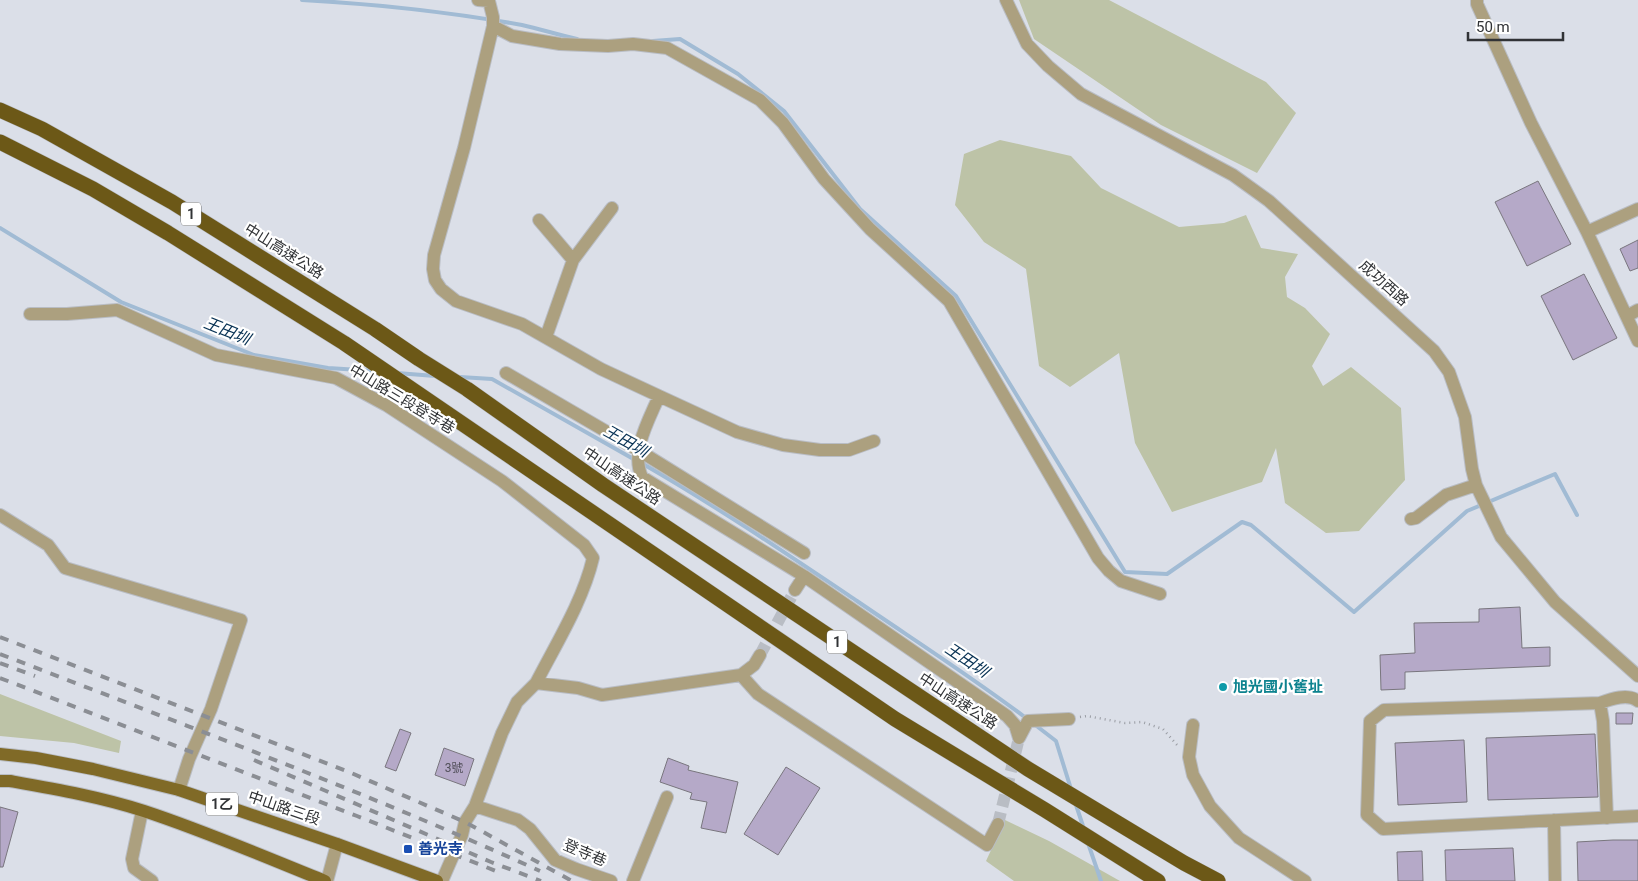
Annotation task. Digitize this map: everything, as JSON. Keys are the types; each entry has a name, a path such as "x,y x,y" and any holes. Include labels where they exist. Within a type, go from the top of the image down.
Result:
{"highway":[{"name":"中山高速公路","path":"0,110 42,129 172,202 375,329 418,359 467,389 603,485 1028,769 1184,863 1218,881"},
{"name":"1","path":"0,142 93,189 160,228 344,344 896,719 1158,881"}],"main road":[{"name":"中山路三段","path":"0,754 36,758 93,769 178,790 337,844 437,881"},
{"name":"1乙","path":"0,781 10,781 80,794 142,811 192,828 326,881"}],"street":[{"path":"484,0 493,22 512,36 560,44 608,46 633,44 667,48 760,100 783,123 824,179 870,229 949,301 1098,558 1121,581 1160,594"},
{"name":"成功西路","path":"1006,0 1027,44 1048,66 1081,94 1233,175 1262,196 1434,351 1449,372 1465,417 1476,485 1501,537 1555,602 1638,676"},
{"path":"1477,0 1477,4 1531,122 1587,232 1632,313 1638,341"},
{"path":"493,22 464,148 434,255 433,269 435,280 440,290 456,301 522,324 601,369 738,432 783,446 820,450 849,450 874,441"},
{"path":"546,336 573,260 612,208"},
{"path":"1587,232 1638,208"},
{"path":"539,220 573,260"},
{"name":"中山路三段登寺巷","path":"30,314 67,314 117,310 216,355 336,378 386,405 502,481 584,545 593,558 588,576 564,630 536,683 517,702 502,733 475,806 466,822 442,881"},
{"path":"506,373 638,450 804,554"},
{"path":"659,396 638,450 638,468 642,477 804,576 1007,716 1015,725 1019,738 1028,721 1069,719"},
{"path":"1411,519 1416,518 1446,495 1476,485"},
{"path":"0,515 48,545 65,568 242,620 211,710 189,759 178,790"},
{"path":"795,590 804,576"},
{"path":"536,683 578,688 602,695 741,675 754,665 760,655"},
{"path":"741,675 758,694 987,845 998,824"},
{"path":"1638,701 1635,698 1620,697 1600,702 1384,710 1370,721 1367,815 1383,829 1638,816"},
{"path":"1600,702 1603,721 1607,818"},
{"path":"1193,725 1189,756 1193,775 1210,806 1238,838 1305,881"},
{"path":"633,881 667,797"},
{"name":"登寺巷","path":"475,806 518,820 530,829 555,860 611,881"},
{"path":"142,811 132,859 134,868 152,881"},
{"path":"1554,820 1555,881"},
{"path":"326,881 337,844"}],"path":[{"path":"1069,719 1086,716 1125,723 1142,722 1163,729 1182,753"}],"green space":[{"path":"1019,0 1109,0 1266,82 1296,113 1257,173 1161,125 1034,39"},
{"path":"1000,140 1071,156 1101,188 1179,227 1224,223 1246,215 1261,248 1298,254 1285,277 1287,297 1305,308 1330,334 1312,366 1323,386 1351,367 1401,408 1405,480 1359,531 1326,533 1285,503 1276,448 1262,482 1172,512 1135,443 1119,353 1070,387 1039,366 1026,269 984,242 955,205 964,154"},
{"path":"0,694 121,741 119,753 74,743 0,736"},
{"path":"1005,820 1049,841 1120,881 1014,881 986,861"}],"building":[{"path":"1538,181 1571,244 1527,266 1495,202"},
{"path":"1638,240 1638,268 1630,271 1620,249"},
{"path":"1584,274 1617,338 1573,360 1541,296"},
{"path":"1520,607 1522,648 1550,647 1550,666 1405,672 1405,689 1381,690 1380,655 1415,653 1414,623 1479,622 1479,609"},
{"path":"1616,713 1633,713 1632,724 1616,724"},
{"path":"400,729 411,733 396,771 385,767"},
{"path":"1595,734 1598,797 1488,800 1486,738"},
{"path":"1464,740 1467,802 1398,805 1395,743"},
{"path":"444,748 474,759 465,786 435,775"},
{"path":"668,758 689,766 688,770 738,782 726,833 701,828 707,802 690,799 692,793 660,782"},
{"path":"786,767 820,788 778,855 744,834"},
{"path":"0,807 18,812 3,867 0,867"},
{"path":"1638,840 1638,881 1578,881 1577,842"},
{"path":"1513,848 1515,881 1446,881 1445,850"},
{"path":"1422,851 1423,881 1398,881 1397,852"}],"waterway":[{"path":"302,0 440,12 522,25 577,39"},
{"path":"653,41 680,39 738,74 784,111 860,209 956,296 1125,572 1167,574 1242,522 1251,525 1354,612 1467,511 1555,474 1577,515"},
{"name":"王田圳","path":"0,228 121,302 254,355 328,368 375,371"},
{"name":"王田圳","path":"397,373 435,376"},
{"name":"王田圳","path":"460,377 492,379 637,461"},
{"name":"王田圳","path":"643,464 778,548 964,673 1026,718"},
{"name":"王田圳","path":"1034,724 1056,741 1071,789"},
{"name":"王田圳","path":"1076,805 1084,829"},
{"name":"王田圳","path":"1088,843 1101,881"}],"tunnel":[{"path":"760,655 795,590"},
{"path":"998,824 1019,738"}],"railway":[{"path":"0,637 349,772 465,822 572,881"},
{"path":"0,654 340,786 540,871"},
{"path":"0,663 35,676"},
{"path":"0,678 496,871"},
{"path":"254,760 491,862 541,881"}],"place":[{"name":"旭光國小舊址","path":"1223,687"},
{"name":"善光寺","path":"408,849"}]}
